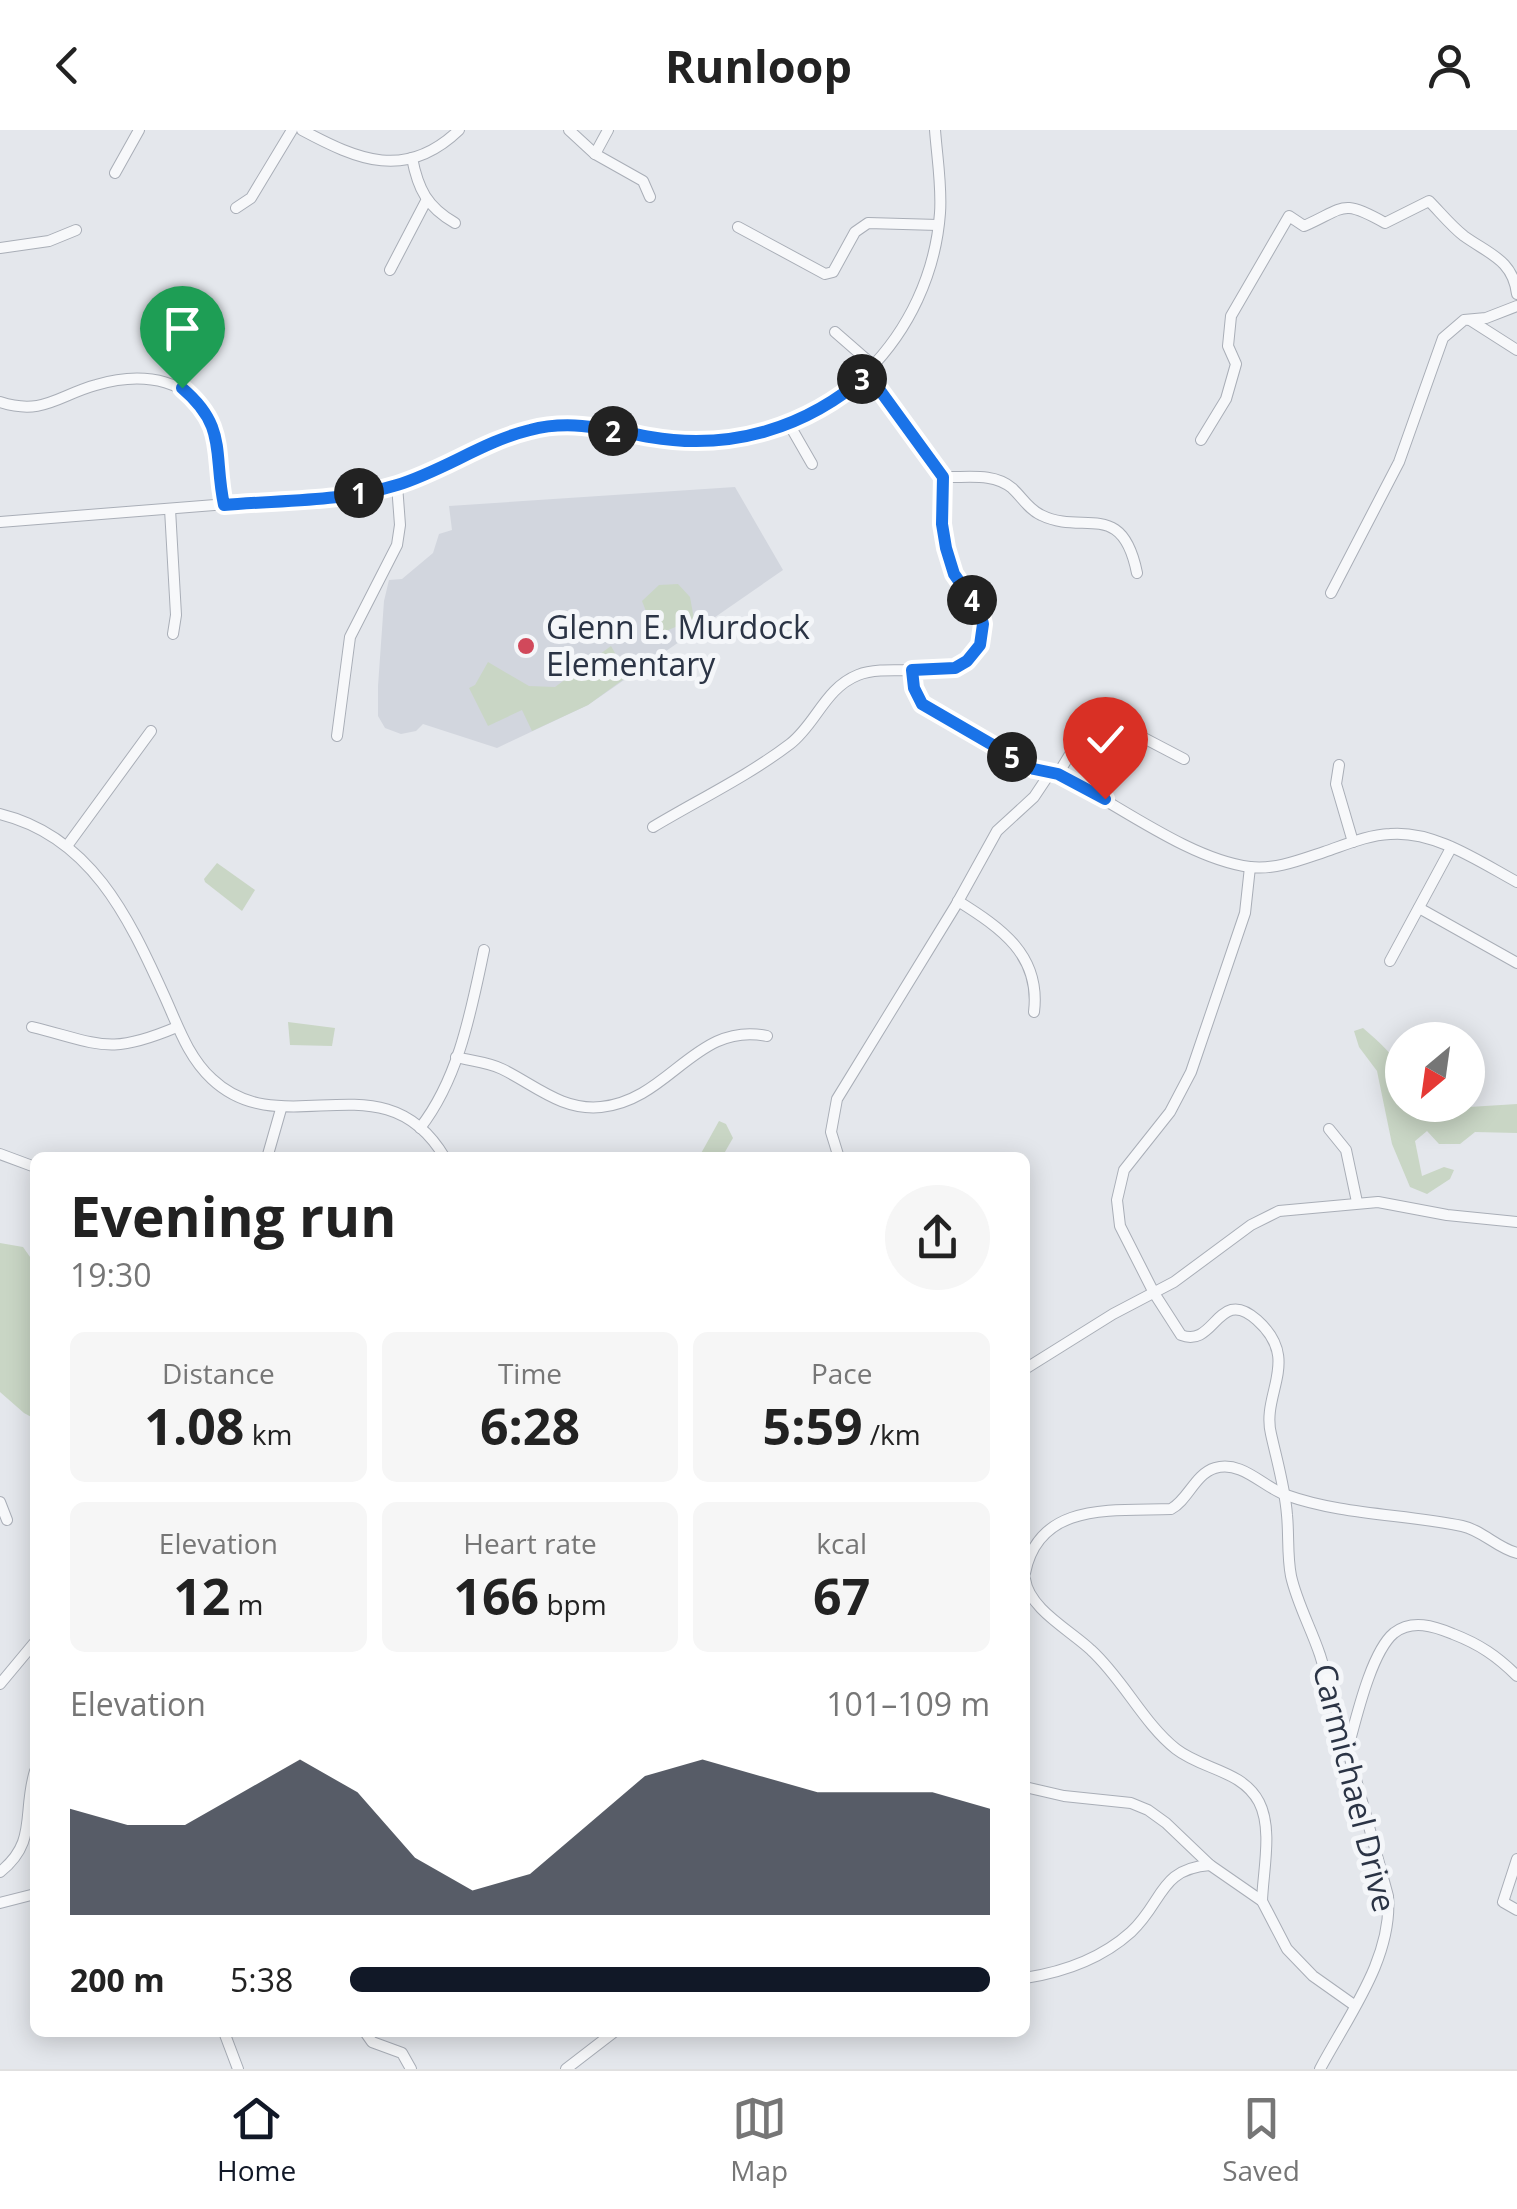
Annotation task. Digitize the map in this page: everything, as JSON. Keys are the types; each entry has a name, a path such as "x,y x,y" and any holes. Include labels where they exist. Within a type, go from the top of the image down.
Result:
{"street":[{"path":"115,172 139,130"},
{"path":"236,208 251,198 292,130"},
{"path":"302,130 359,158 380,161 412,158 440,145 459,130"},
{"path":"569,130 594,154 643,181 650,197"},
{"path":"594,154 608,130"},
{"path":"0,522 352,494 398,485 529,430 584,425 667,440 707,442 746,438 813,414 871,370 907,324 926,283 940,212 934,130"},
{"path":"412,158 417,184 426,201 455,223"},
{"path":"390,270 426,201"},
{"path":"1201,440 1226,399 1236,364 1228,346 1232,316 1289,216 1304,226 1340,207 1363,211 1385,223 1429,201 1462,234 1502,259 1515,280 1517,294"},
{"path":"738,227 830,274 856,232 868,224 938,225"},
{"path":"0,248 49,240 76,230"},
{"path":"1332,593 1398,462 1444,338 1464,320 1486,318 1517,306"},
{"path":"1470,320 1517,350"},
{"path":"653,827 789,745 836,687 867,672 962,665 977,651 984,632 980,611 954,574 946,548 943,477 871,370 835,332"},
{"path":"0,402 14,407 40,406 115,381 170,381 200,404 212,425 224,505"},
{"path":"789,424 812,464"},
{"path":"943,477 991,478 1012,488 1044,518 1104,525 1129,544 1138,573"},
{"path":"337,736 350,637 397,545 398,485"},
{"path":"170,509 176,615 173,634"},
{"path":"912,670 914,688 929,710 1034,769 1054,774 1225,862 1250,867 1289,864 1394,833 1415,835 1451,848 1517,882"},
{"path":"837,1152 832,1132 837,1099 998,831 1054,774 1098,714 1184,759"},
{"path":"67,846 151,730"},
{"path":"1339,765 1336,784 1353,842"},
{"path":"0,814 46,832 103,880 128,919 177,1028 200,1066 224,1090 252,1103 281,1109 368,1104 398,1114 420,1128 440,1152"},
{"path":"1390,961 1451,848"},
{"path":"1154,1293 1120,1226 1117,1200 1124,1170 1170,1112 1191,1072 1245,913 1250,867"},
{"path":"958,902 994,923 1021,952 1037,989 1034,1012"},
{"path":"1419,908 1517,963"},
{"path":"420,1128 443,1096 484,950"},
{"path":"32,1027 110,1046 147,1041 177,1028"},
{"path":"456,1057 497,1066 570,1105 606,1107 625,1102 654,1086 715,1040 734,1033 767,1036"},
{"path":"269,1152 281,1109"},
{"path":"1329,1130 1346,1150 1356,1202"},
{"path":"0,1154 30,1165"},
{"path":"1030,1366 1154,1293 1269,1215 1294,1208 1378,1202 1447,1215 1517,1222"},
{"name":"Carmichael Drive","path":"1154,1293 1172,1325 1185,1337 1201,1336 1224,1312 1246,1312 1267,1331 1280,1366 1269,1425 1285,1495 1291,1575 1347,1750 1388,1896 1390,1923 1377,1960 1320,2069"},
{"path":"1030,1552 1049,1530 1084,1511 1170,1510 1204,1474 1213,1468 1229,1467 1249,1473 1285,1495 1353,1510 1468,1526 1498,1546 1517,1553"},
{"path":"0,1502 7,1520"},
{"path":"1030,1595 1124,1684 1168,1743 1188,1757 1244,1782 1256,1797 1265,1824 1262,1901"},
{"path":"1347,1750 1377,1660 1391,1635 1404,1628 1431,1626 1475,1642 1494,1653 1517,1676"},
{"path":"0,1684 30,1648"},
{"path":"1030,1788 1132,1803 1148,1810 1210,1865 1262,1901 1288,1949 1313,1976 1354,2005"},
{"path":"0,1872 26,1842 30,1807"},
{"path":"1517,1860 1503,1902 1517,1910"},
{"path":"1030,1978 1047,1976 1096,1956 1128,1934 1152,1908 1167,1882 1182,1869 1210,1865"},
{"path":"0,1904 30,1895"},
{"path":"226,2037 238,2069"},
{"path":"368,2037 372,2042 402,2053 412,2069"},
{"path":"566,2069 608,2037"}],"shaded area":[{"name":"Glenn E. Murdock Elementary","path":"735,487 783,570 588,705 497,748 423,724 416,731 401,734 385,728 378,716 378,686 389,580 402,579 433,553 439,534 452,530 449,506"}],"green space":[{"path":"678,584 690,597 694,619 659,634 654,632 642,601 659,585"},
{"path":"611,646 628,676 588,705 532,731 522,710 488,726 469,688 475,685 488,662 529,686 555,687"},
{"path":"217,863 255,890 242,911 205,882"},
{"path":"288,1022 335,1028 332,1046 290,1045"},
{"path":"1363,1028 1385,1049 1385,1110 1377,1071 1359,1047 1354,1031"},
{"path":"1517,1104 1517,1133 1475,1132 1460,1144 1439,1144 1427,1131 1415,1141 1422,1176 1444,1167 1454,1170 1450,1179 1427,1194 1410,1187 1387,1122 1485,1122 1485,1106"},
{"path":"719,1121 726,1124 733,1138 725,1152 702,1152"},
{"path":"0,1243 23,1247 30,1257 30,1416 0,1392"}],"place":[{"name":"Glenn E. Murdock Elementary","path":"526,646"}],"route":[{"path":"182,388 206,412 216,434 224,505 352,494 398,485 529,430 565,425 667,440 707,442 746,438 813,414 868,374 943,477 942,524 949,561 980,611 983,624 980,645 967,661 955,668 912,670 914,688 922,704 1034,769 1058,774 1105,799"}]}
